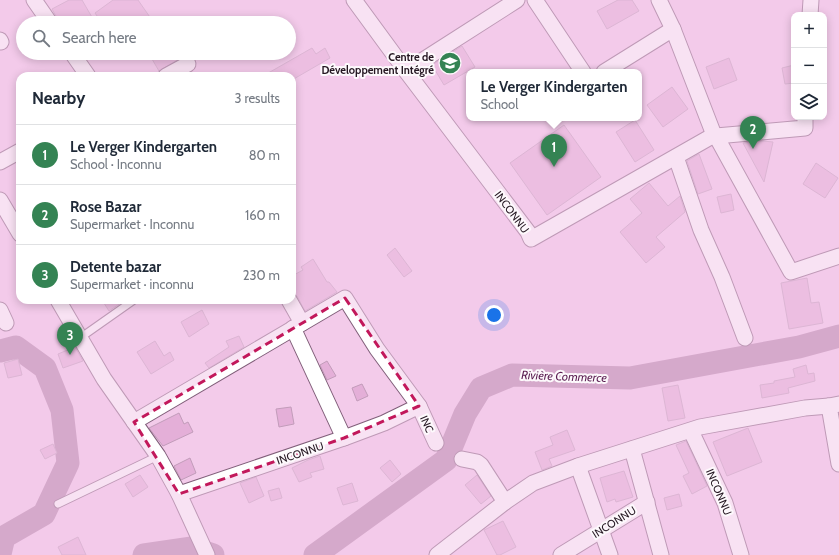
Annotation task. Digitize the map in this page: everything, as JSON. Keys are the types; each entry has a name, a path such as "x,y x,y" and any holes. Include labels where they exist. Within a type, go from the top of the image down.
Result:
{"street":[{"path":"34,0 45,16"},
{"name":"INCONNU","path":"354,0 528,232 531,239 715,135 805,128 805,120"},
{"path":"406,71 517,0"},
{"path":"535,0 581,69"},
{"path":"660,0 715,135 791,272 839,256"},
{"path":"810,12 811,0"},
{"path":"609,69 672,29"},
{"path":"77,60 85,72"},
{"path":"173,72 188,64"},
{"path":"0,162 16,153"},
{"path":"676,157 701,230 722,277 745,338"},
{"path":"0,200 16,227"},
{"path":"134,422 345,298 377,349 419,406"},
{"path":"60,304 104,379 158,456 179,494 207,555"},
{"path":"290,304 344,438"},
{"path":"437,555 505,502 533,483 578,466 722,422 806,408 834,405 839,464"},
{"name":"INCONNU","path":"179,494 344,438 384,423 419,406"},
{"name":"INC","path":"419,406 436,443"},
{"name":"INCONNU","path":"691,431 725,503 741,555"},
{"name":"INCONNU","path":"632,449 661,555"},
{"path":"462,459 477,462 481,465 505,502"},
{"name":"INCONNU","path":"578,466 610,555"},
{"name":"INCONNU","path":"561,555 647,502"}],"lane":[{"path":"80,338 128,304"},
{"path":"58,504 158,456"}],"highlighted area":[{"path":"345,298 419,406 344,438 179,494 134,422"}],"building":[{"path":"69,0 82,0 91,16 56,16 52,9"},
{"path":"113,0 138,0 149,16 97,16 95,13"},
{"path":"618,0 632,0 639,11 607,29 597,11"},
{"path":"462,46 475,67 472,69 466,69 466,72 444,85 432,65"},
{"path":"312,48 316,54 325,48 330,58 296,78 296,72 270,72 291,60 296,60 296,57"},
{"path":"729,58 737,80 714,89 706,67"},
{"path":"153,60 177,60 159,71"},
{"path":"791,66 791,83 785,84 782,68"},
{"path":"672,87 688,109 663,127 647,105"},
{"path":"636,121 654,150 635,162 616,132"},
{"path":"564,125 601,177 547,215 510,163"},
{"path":"763,141 773,142 764,182 743,143"},
{"path":"699,154 712,189 698,194 687,161"},
{"path":"816,163 838,178 825,198 803,184"},
{"path":"649,183 668,206 680,196 685,212 656,237 665,247 646,263 620,232 642,213 630,199"},
{"path":"731,194 734,210 721,213 717,197"},
{"path":"395,248 412,271 404,277 387,255"},
{"path":"313,259 327,282 329,282 337,292 305,311 296,295 296,274 303,270 301,267"},
{"path":"807,278 811,303 819,302 823,323 789,329 781,283"},
{"path":"105,304 119,304 109,311"},
{"path":"202,310 209,324 189,337 181,322"},
{"path":"239,336 244,347 209,368 205,363 229,347 226,341"},
{"path":"155,341 164,356 170,352 174,360 151,374 137,352"},
{"path":"75,347 83,361 63,368 58,354"},
{"path":"18,359 22,375 8,378 4,363"},
{"path":"327,361 336,376 327,380 320,365"},
{"path":"806,365 808,374 814,373 815,381 788,388 789,393 762,398 760,385 795,377 793,369"},
{"path":"362,384 368,396 357,401 352,388"},
{"path":"678,385 685,418 668,421 662,388"},
{"path":"291,407 294,424 279,427 276,409"},
{"path":"179,413 184,424 188,422 193,432 163,446 149,428"},
{"path":"748,428 762,462 727,476 713,442"},
{"path":"567,430 575,450 549,459 552,466 542,470 535,452 553,445 550,437"},
{"path":"686,441 707,486 692,494 683,476 689,473 676,445"},
{"path":"53,444 57,453 45,459 40,450"},
{"path":"320,456 324,469 310,473 312,477 299,482 292,468"},
{"path":"190,458 196,473 181,480 174,466"},
{"path":"390,460 401,474 392,482 380,468"},
{"path":"624,471 633,497 616,502 615,499 607,502 600,478"},
{"path":"140,475 148,487 133,497 125,484"},
{"path":"477,475 491,496 481,504 465,485"},
{"path":"256,477 264,496 249,503 240,483"},
{"path":"352,483 358,501 343,505 337,488"},
{"path":"279,488 282,498 271,501 268,491"},
{"path":"679,494 682,506 667,510 664,498"},
{"path":"503,521 516,547 497,555 484,530"},
{"path":"78,537 86,555 62,555 58,547"}],"waterway":[{"name":"Rivière Commerce","path":"315,555 446,460 465,414 481,388 512,375 630,378 799,347 839,336"},
{"name":"Rivière Commerce","path":"0,351 16,347 45,368 62,410 68,463 44,514 4,537 0,554"},
{"name":"Rivière Commerce","path":"144,555 192,548 213,555"}],"place":[{"name":"Centre de Développement Intégré","path":"450,63"},
{"name":"Rose Bazar","path":"753,149"},
{"name":"Le Verger Kindergarten","path":"554,167"},
{"name":"Detente bazar","path":"70,355"}]}
